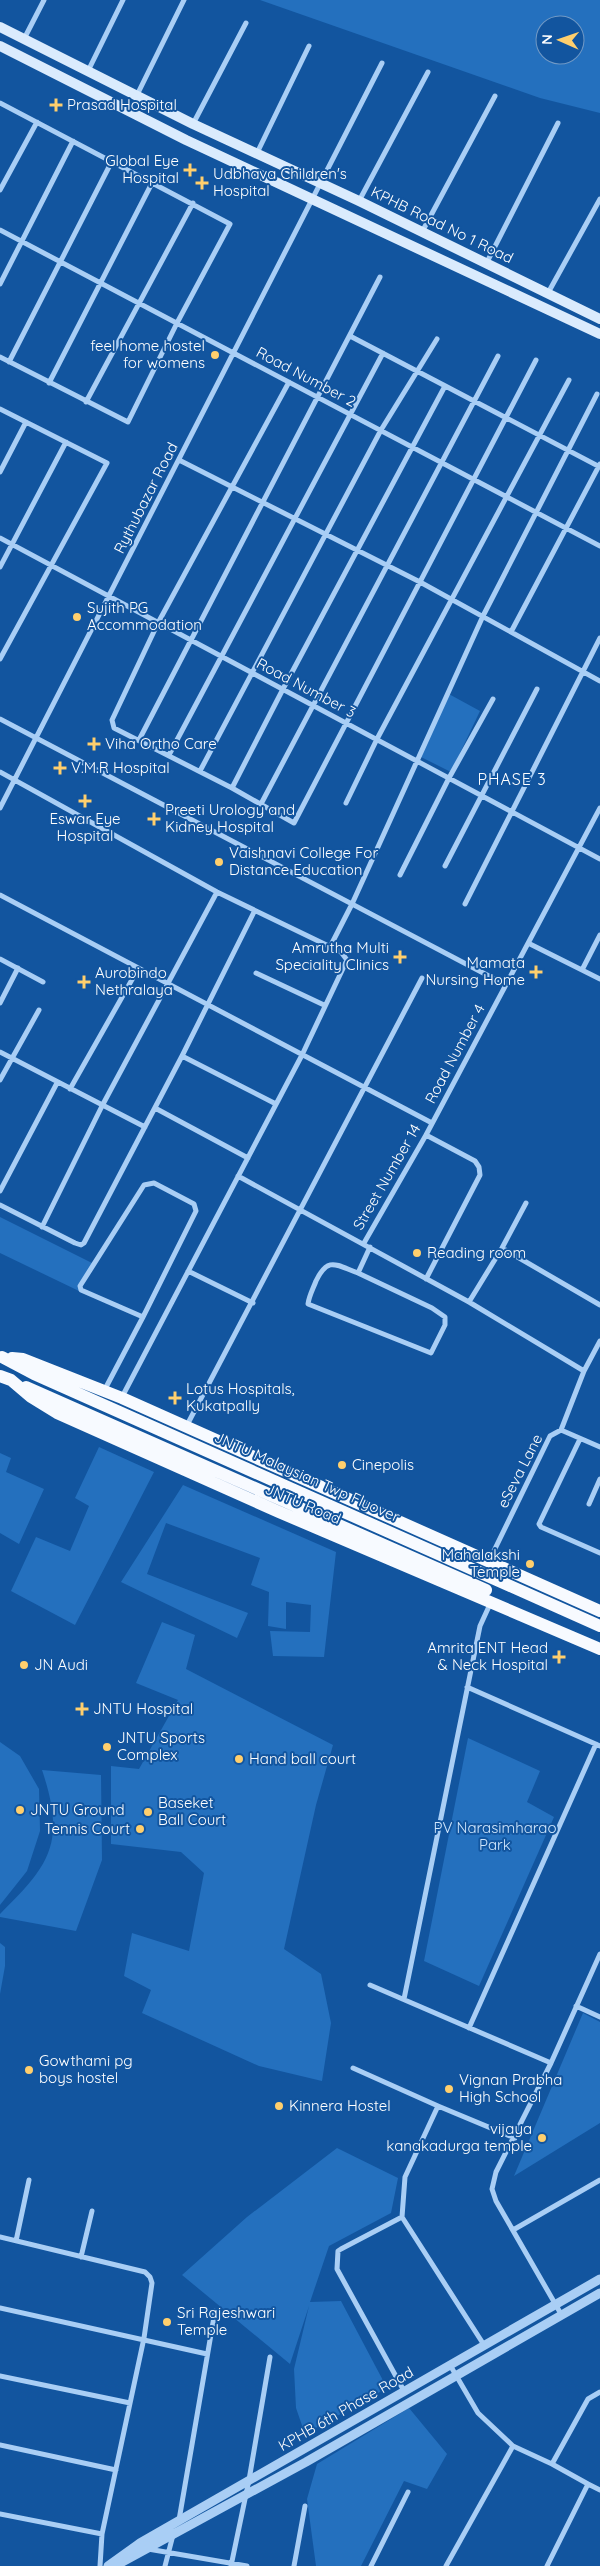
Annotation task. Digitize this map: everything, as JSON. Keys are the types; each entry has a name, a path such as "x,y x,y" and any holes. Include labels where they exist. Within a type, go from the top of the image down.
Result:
{"main road":[{"name":"KPHB Road No 1 Road","path":"0,27 193,124 359,201 600,319"},
{"name":"KPHB Road No 1 Road","path":"0,46 186,140 600,334"},
{"name":"JNTU Road","path":"1,1357 23,1359 122,1398 600,1611"},
{"name":"JNTU Malaysian Twp Flyover","path":"1,1357 34,1374 600,1626"},
{"name":"JNTU Road","path":"5,1378 31,1398 57,1413 279,1512 600,1649"},
{"name":"JNTU Malaysian Twp Flyover","path":"5,1378 600,1641"}],"street":[{"path":"24,40 44,0"},
{"path":"88,71 122,0"},
{"path":"137,95 184,0"},
{"path":"193,124 246,23"},
{"path":"257,153 309,46"},
{"name":"Rythubazar Road","path":"0,808 235,354 382,64"},
{"path":"359,201 428,72"},
{"path":"422,232 495,96"},
{"path":"0,103 230,224 177,323 128,422 0,357"},
{"path":"0,190 36,122"},
{"path":"486,264 558,123"},
{"path":"0,284 73,141"},
{"path":"9,362 112,161"},
{"path":"49,383 152,182"},
{"path":"548,293 600,200"},
{"path":"86,402 193,203"},
{"name":"Road Number 2","path":"0,230 600,546"},
{"path":"139,740 380,277"},
{"path":"350,336 599,465 511,632"},
{"path":"200,771 381,430 436,339"},
{"path":"169,755 383,353"},
{"path":"261,804 498,356"},
{"path":"288,382 158,623 112,720 114,728 200,771 294,823 536,360"},
{"path":"346,803 376,739 538,434 569,380"},
{"path":"232,788 445,386"},
{"path":"330,947 352,904 483,616 597,394"},
{"path":"0,409 107,463 0,659"},
{"path":"0,472 26,422"},
{"path":"0,567 66,442"},
{"path":"180,460 420,582 600,681"},
{"name":"Road Number 3","path":"0,538 346,724 417,759 600,859"},
{"path":"465,904 600,638"},
{"path":"445,866 537,689"},
{"path":"400,875 449,778 493,699"},
{"path":"0,719 506,985"},
{"path":"0,772 254,912 341,952 346,960 302,1055 122,1398"},
{"name":"Road Number 4","path":"432,1123 530,944 600,808"},
{"path":"42,1227 102,1106 217,892"},
{"path":"0,895 432,1123"},
{"path":"0,1205 75,1244 80,1245 84,1243 182,1056 254,912"},
{"path":"582,970 600,936"},
{"path":"530,944 600,979"},
{"path":"0,959 43,982"},
{"path":"0,1003 18,968"},
{"path":"70,1089 138,969"},
{"path":"256,973 324,1005"},
{"path":"186,1427 302,1210 422,978"},
{"path":"0,1080 39,1010"},
{"path":"0,1052 144,1127"},
{"path":"182,1056 276,1104"},
{"path":"0,1191 57,1083"},
{"path":"155,1108 248,1158"},
{"name":"Street Number 14","path":"364,1244 432,1123"},
{"path":"426,1135 475,1161 479,1167 480,1175 426,1279"},
{"path":"238,1176 469,1302 584,1371"},
{"path":"104,1391 144,1317 196,1212 194,1204 154,1183 144,1185 80,1286 81,1290 144,1317"},
{"path":"469,1302 502,1248 526,1203"},
{"path":"358,1273 370,1247"},
{"path":"502,1248 600,1306"},
{"path":"333,1264 358,1273 432,1308 446,1317 445,1324 431,1353 308,1304 312,1291 327,1265 333,1264"},
{"path":"188,1271 253,1302"},
{"name":"eSeva Lane","path":"489,1561 550,1436 561,1430 584,1371 600,1341"},
{"path":"561,1430 600,1447"},
{"path":"580,1439 539,1524 600,1553"},
{"path":"589,1504 600,1480"},
{"path":"404,1999 480,1626 491,1602"},
{"path":"467,1687 598,1745 469,2028"},
{"path":"561,2314 496,2201 492,2189 496,2172 515,2138 551,2063 600,1954"},
{"path":"370,1984 551,2063"},
{"path":"576,2006 600,2017"},
{"path":"353,2068 515,2138"},
{"path":"438,2106 405,2178 402,2217 484,2345"},
{"path":"16,2241 29,2180"},
{"path":"514,2230 600,2180"},
{"path":"81,2257 92,2211"},
{"path":"402,2217 338,2251 336,2259 337,2269 404,2391"},
{"path":"0,2237 145,2272 150,2277 152,2283 144,2338 102,2534 100,2566"},
{"name":"KPHB 6th Phase Road","path":"108,2566 140,2542 600,2279"},
{"name":"KPHB 6th Phase Road","path":"115,2566 247,2494 600,2293"},
{"path":"0,2308 144,2338 207,2354"},
{"path":"179,2520 215,2311"},
{"path":"232,2565 247,2494 270,2357"},
{"path":"450,2365 478,2414 513,2446 552,2464 600,2490"},
{"path":"0,2376 130,2404"},
{"path":"552,2464 588,2398 599,2393"},
{"path":"0,2445 116,2470"},
{"path":"446,2566 513,2446"},
{"path":"555,2566 548,2564 588,2484"},
{"path":"372,2566 408,2492"},
{"path":"294,2566 305,2506"},
{"path":"0,2514 102,2534"},
{"path":"165,2566 173,2534"},
{"path":"147,2549 232,2565 247,2566"}],"green space":[{"path":"260,0 600,0 600,113 540,98"},
{"path":"447,693 480,711 451,772 417,755"},
{"path":"0,1217 94,1264 79,1291 0,1253"},
{"path":"99,1447 154,1472 75,1625 11,1591 36,1537 70,1551 89,1506 75,1498"},
{"path":"0,1453 11,1458 6,1472 44,1489 19,1544 0,1533"},
{"path":"183,1485 336,1552 324,1657 273,1656 270,1631 310,1632 311,1605 286,1602 286,1629 268,1626 269,1592 251,1585 260,1558 166,1523 147,1574 248,1613 237,1638 121,1582"},
{"path":"162,1622 195,1635 186,1669 333,1745 316,1805 284,1949 321,1974 331,2023 322,2081 259,2066 142,2013 151,1990 124,1976 132,1933 189,1951 204,1873 181,1852 111,1844 111,1766 139,1769 178,1700 136,1683"},
{"name":"PV Narasimharao Park","path":"468,1738 540,1771 527,1802 554,1817 479,1986 424,1961"},
{"name":"JNTU Ground","path":"0,1742 20,1756 39,1789 40,1831 27,1871 0,1905"},
{"path":"42,1770 101,1775 102,1860 76,1931 0,1917 0,1914 31,1881 49,1850 53,1834 53,1816"},
{"path":"0,1943 5,1947 5,1966 0,1994"},
{"path":"583,2013 600,2022 600,2123 514,2176"},
{"path":"337,2148 398,2178 391,2213 329,2246 310,2302 341,2301 387,2388 305,2434 296,2408 294,2369 309,2306 290,2364 182,2275 247,2217"},
{"path":"409,2408 447,2454 427,2489 404,2481 361,2566 316,2566 307,2499 317,2464"}],"place":[{"name":"Prasad Hospital","path":"56,105"},
{"name":"Global Eye Hospital","path":"190,170"},
{"name":"Udbhava Children's Hospital","path":"202,183"},
{"name":"feel home hostel for womens","path":"215,355"},
{"name":"Sujith PG Accommodation","path":"77,617"},
{"name":"Viha Ortho Care","path":"94,744"},
{"name":"V.M.R Hospital","path":"60,768"},
{"name":"Eswar Eye Hospital","path":"85,801"},
{"name":"Preeti Urology and Kidney Hospital","path":"154,819"},
{"name":"Vaishnavi College For Distance Education","path":"219,862"},
{"name":"Amrutha Multi Speciality Clinics","path":"400,957"},
{"name":"Mamata Nursing Home","path":"536,972"},
{"name":"Aurobindo Nethralaya","path":"84,982"},
{"name":"Reading room","path":"417,1253"},
{"name":"Lotus Hospitals, Kukatpally","path":"175,1398"},
{"name":"Cinepolis","path":"342,1465"},
{"name":"Mahalakshi Temple","path":"530,1564"},
{"name":"Amrita ENT Head & Neck Hospital","path":"559,1657"},
{"name":"JN Audi","path":"24,1665"},
{"name":"JNTU Hospital","path":"82,1709"},
{"name":"JNTU Sports Complex","path":"107,1747"},
{"name":"Hand ball court","path":"239,1759"},
{"name":"JNTU Ground","path":"20,1810"},
{"name":"Baseket Ball Court","path":"148,1812"},
{"name":"Tennis Court","path":"140,1829"},
{"name":"Gowthami pg boys hostel","path":"29,2070"},
{"name":"Vignan Prabha High School","path":"449,2089"},
{"name":"Kinnera Hostel","path":"279,2106"},
{"name":"vijaya kanakadurga temple","path":"542,2138"},
{"name":"Sri Rajeshwari Temple","path":"167,2322"}],"district":[{"name":"PHASE 3","path":"512,779"}]}
